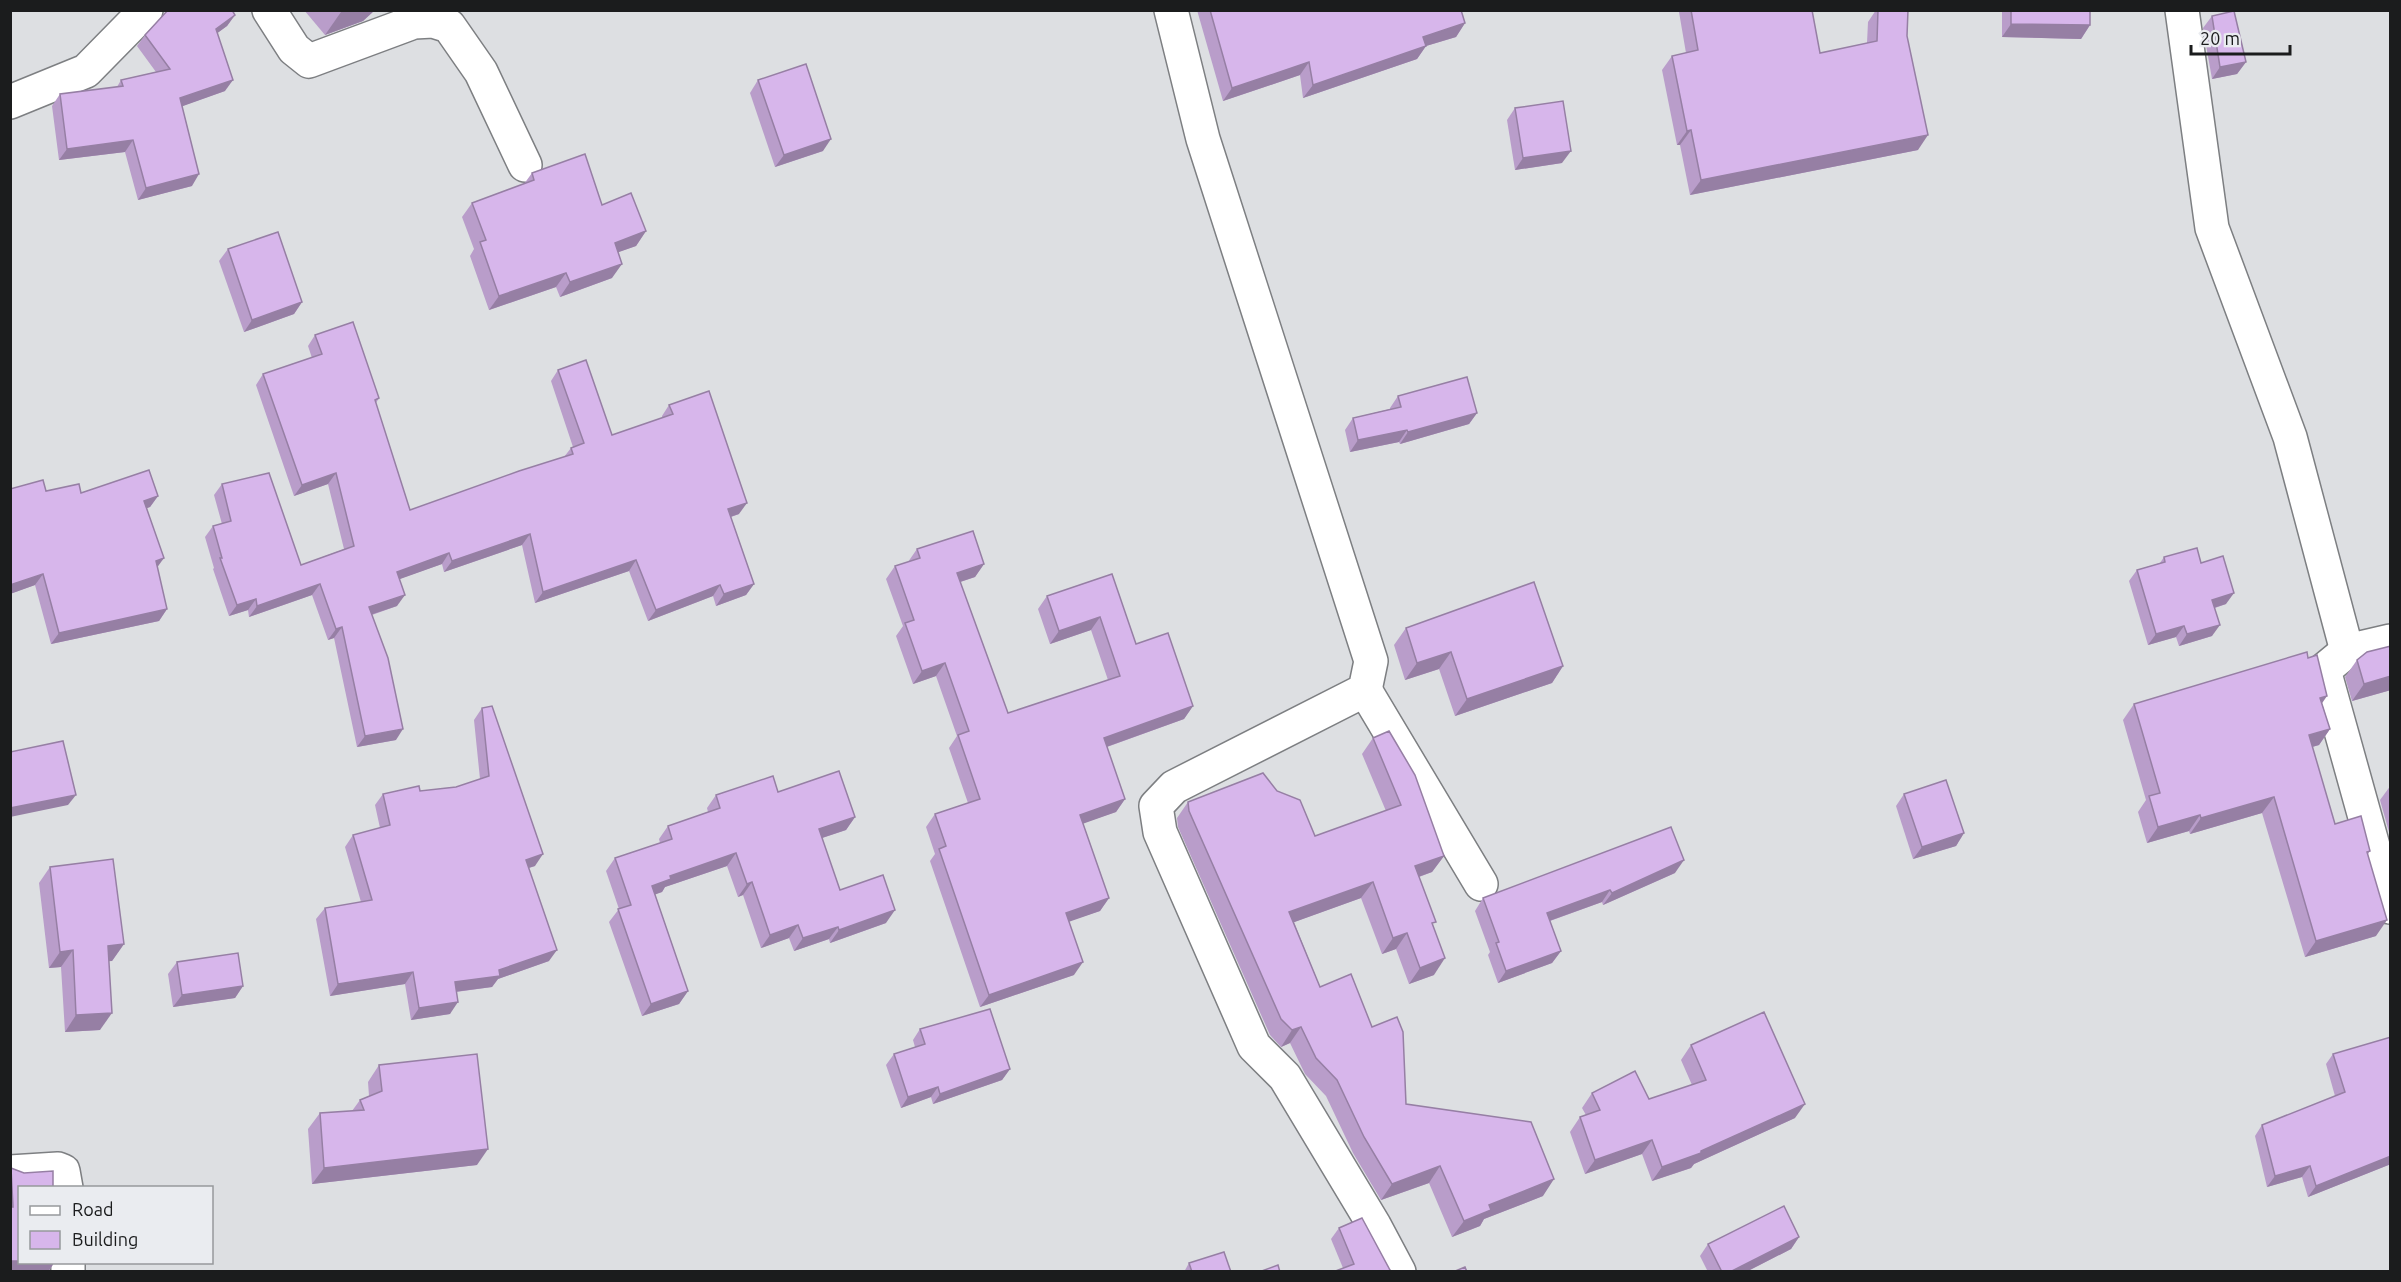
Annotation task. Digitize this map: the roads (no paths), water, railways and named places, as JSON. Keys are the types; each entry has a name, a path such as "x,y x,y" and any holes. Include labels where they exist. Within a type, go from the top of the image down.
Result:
{"street":[{"path":"10,102 86,71 146,10"},
{"path":"269,10 294,49 309,61 414,22 433,21 449,26 481,72 525,165"},
{"path":"1171,10 1203,140 1371,661 1365,690 1481,884"},
{"path":"2182,10 2211,228 2290,437 2347,651"},
{"path":"2391,641 2347,651 2324,670 2391,907"},
{"path":"1365,690 1174,787 1156,806 1160,832 1254,1046 1285,1077 1374,1225 1399,1272"},
{"path":"10,1172 58,1169 66,1176 66,1186"}]}
